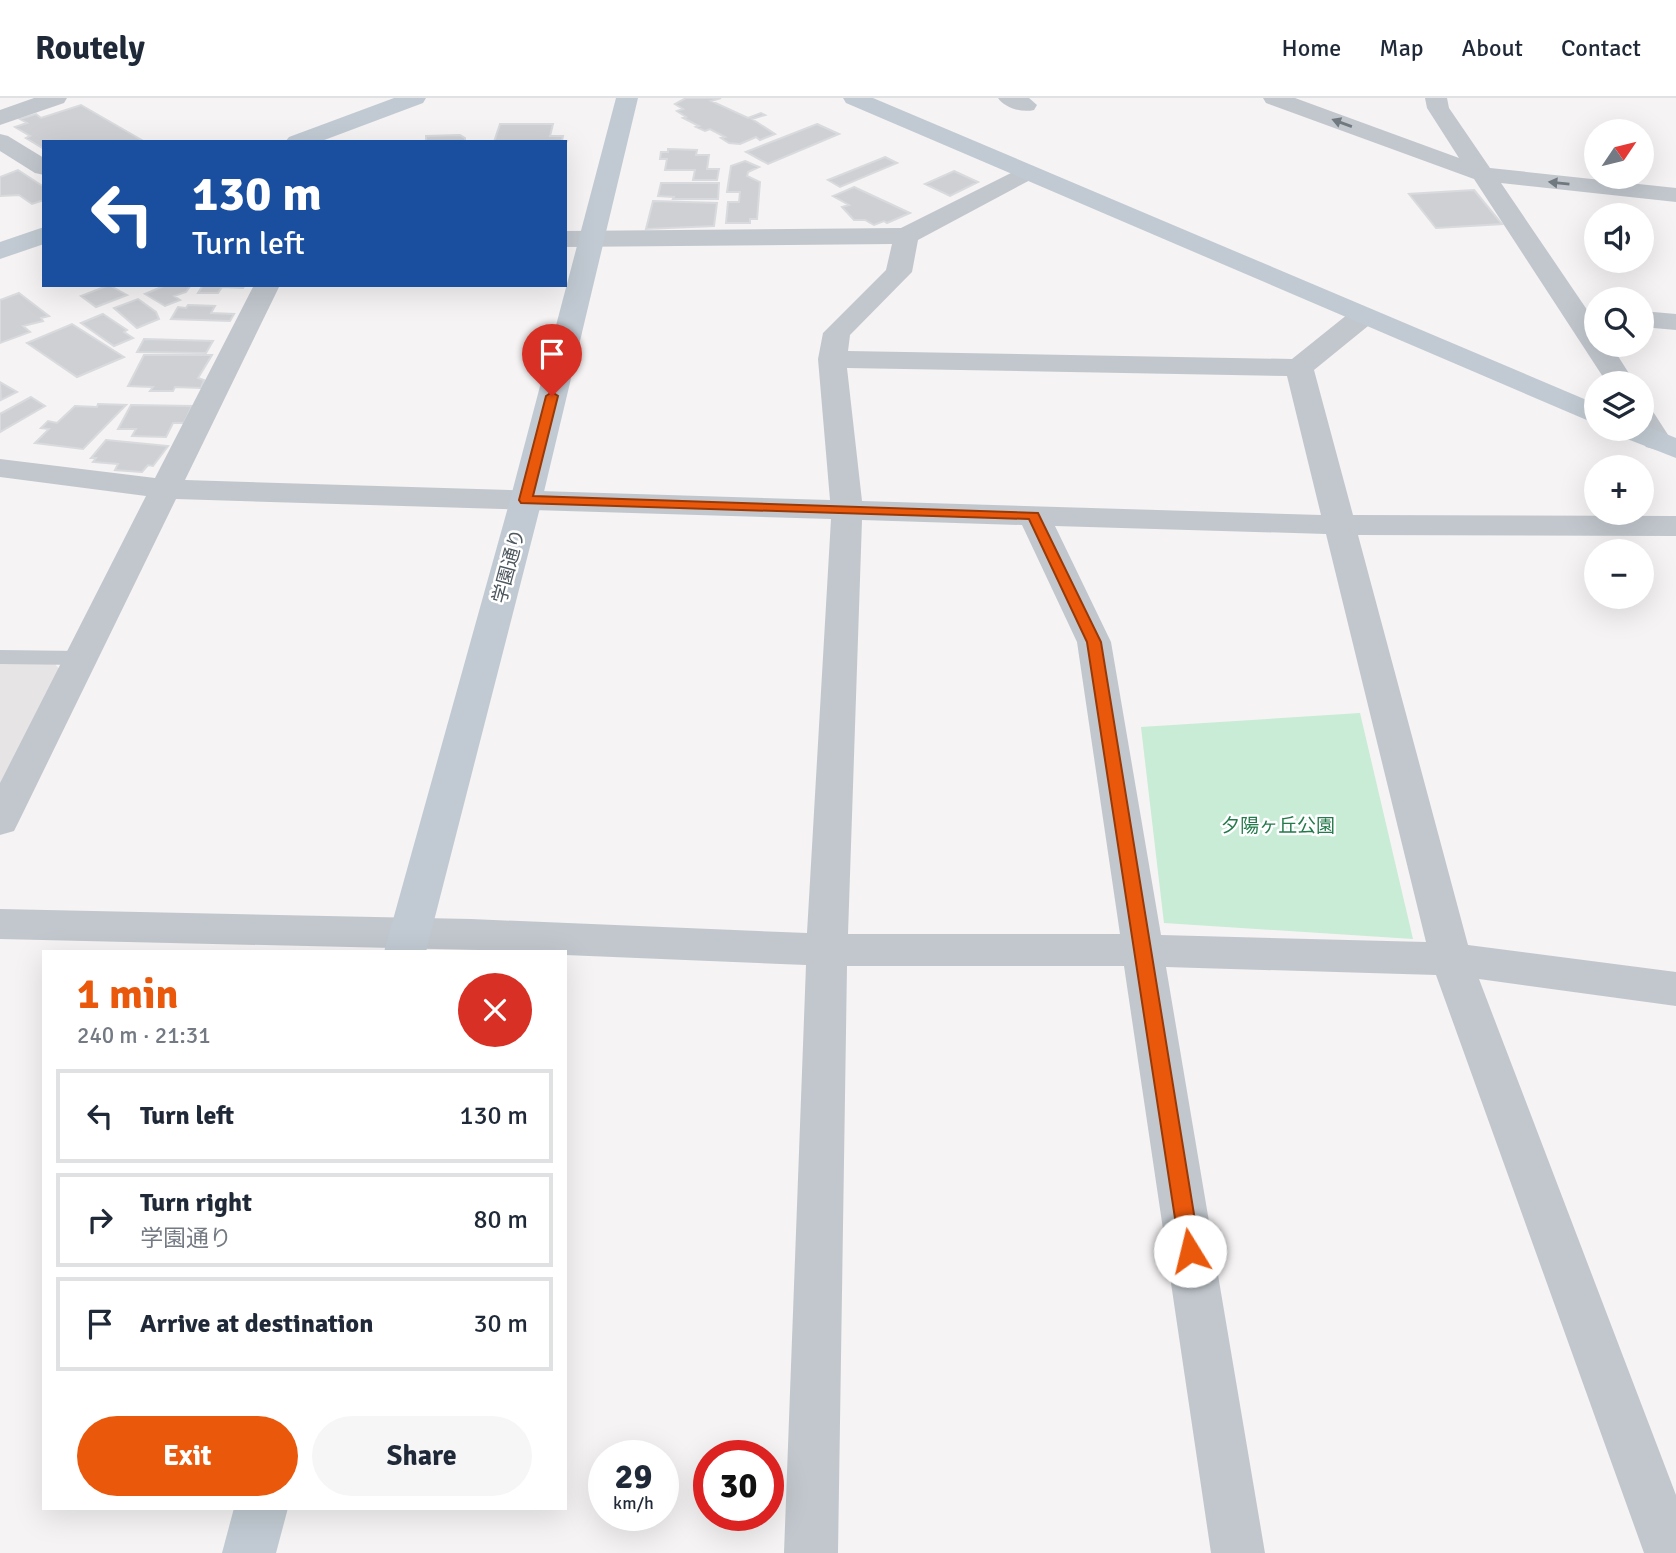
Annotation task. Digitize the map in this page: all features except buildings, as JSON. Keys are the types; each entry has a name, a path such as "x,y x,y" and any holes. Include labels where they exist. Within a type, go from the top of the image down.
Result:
{"street":[{"path":"0,118 56,98"},
{"path":"302,140 415,98"},
{"name":"学園通り","path":"407,943 526,500 578,239 626,98"},
{"path":"854,98 1584,410"},
{"path":"1274,98 1481,174 1676,195"},
{"path":"1436,98 1438,108 1481,174 1584,310"},
{"path":"0,141 42,167"},
{"path":"578,239 906,236 1025,173"},
{"path":"0,251 42,236"},
{"path":"811,1553 827,950 847,510 832,359 837,333 899,272 906,236"},
{"path":"1,817 266,287"},
{"path":"832,359 1298,368 1363,316"},
{"path":"1654,320 1676,322"},
{"path":"1298,368 1451,959 1671,1553"},
{"path":"0,468 165,489 1337,525 1676,526"},
{"path":"1034,516 1094,642 1238,1553"},
{"path":"0,924 407,943 827,950 1143,950 1451,959 1676,989"},
{"path":"249,1553 260,1510"}],"lane":[{"path":"0,657 81,658"}],"shaded area":[{"path":"0,662 55,664 61,671 0,788"}],"green space":[{"name":"夕陽ヶ丘公園","path":"1360,713 1413,939 1164,923 1141,727"}],"route":[{"path":"552,396 526,500 1034,516 1094,642 1190,1251"}]}
